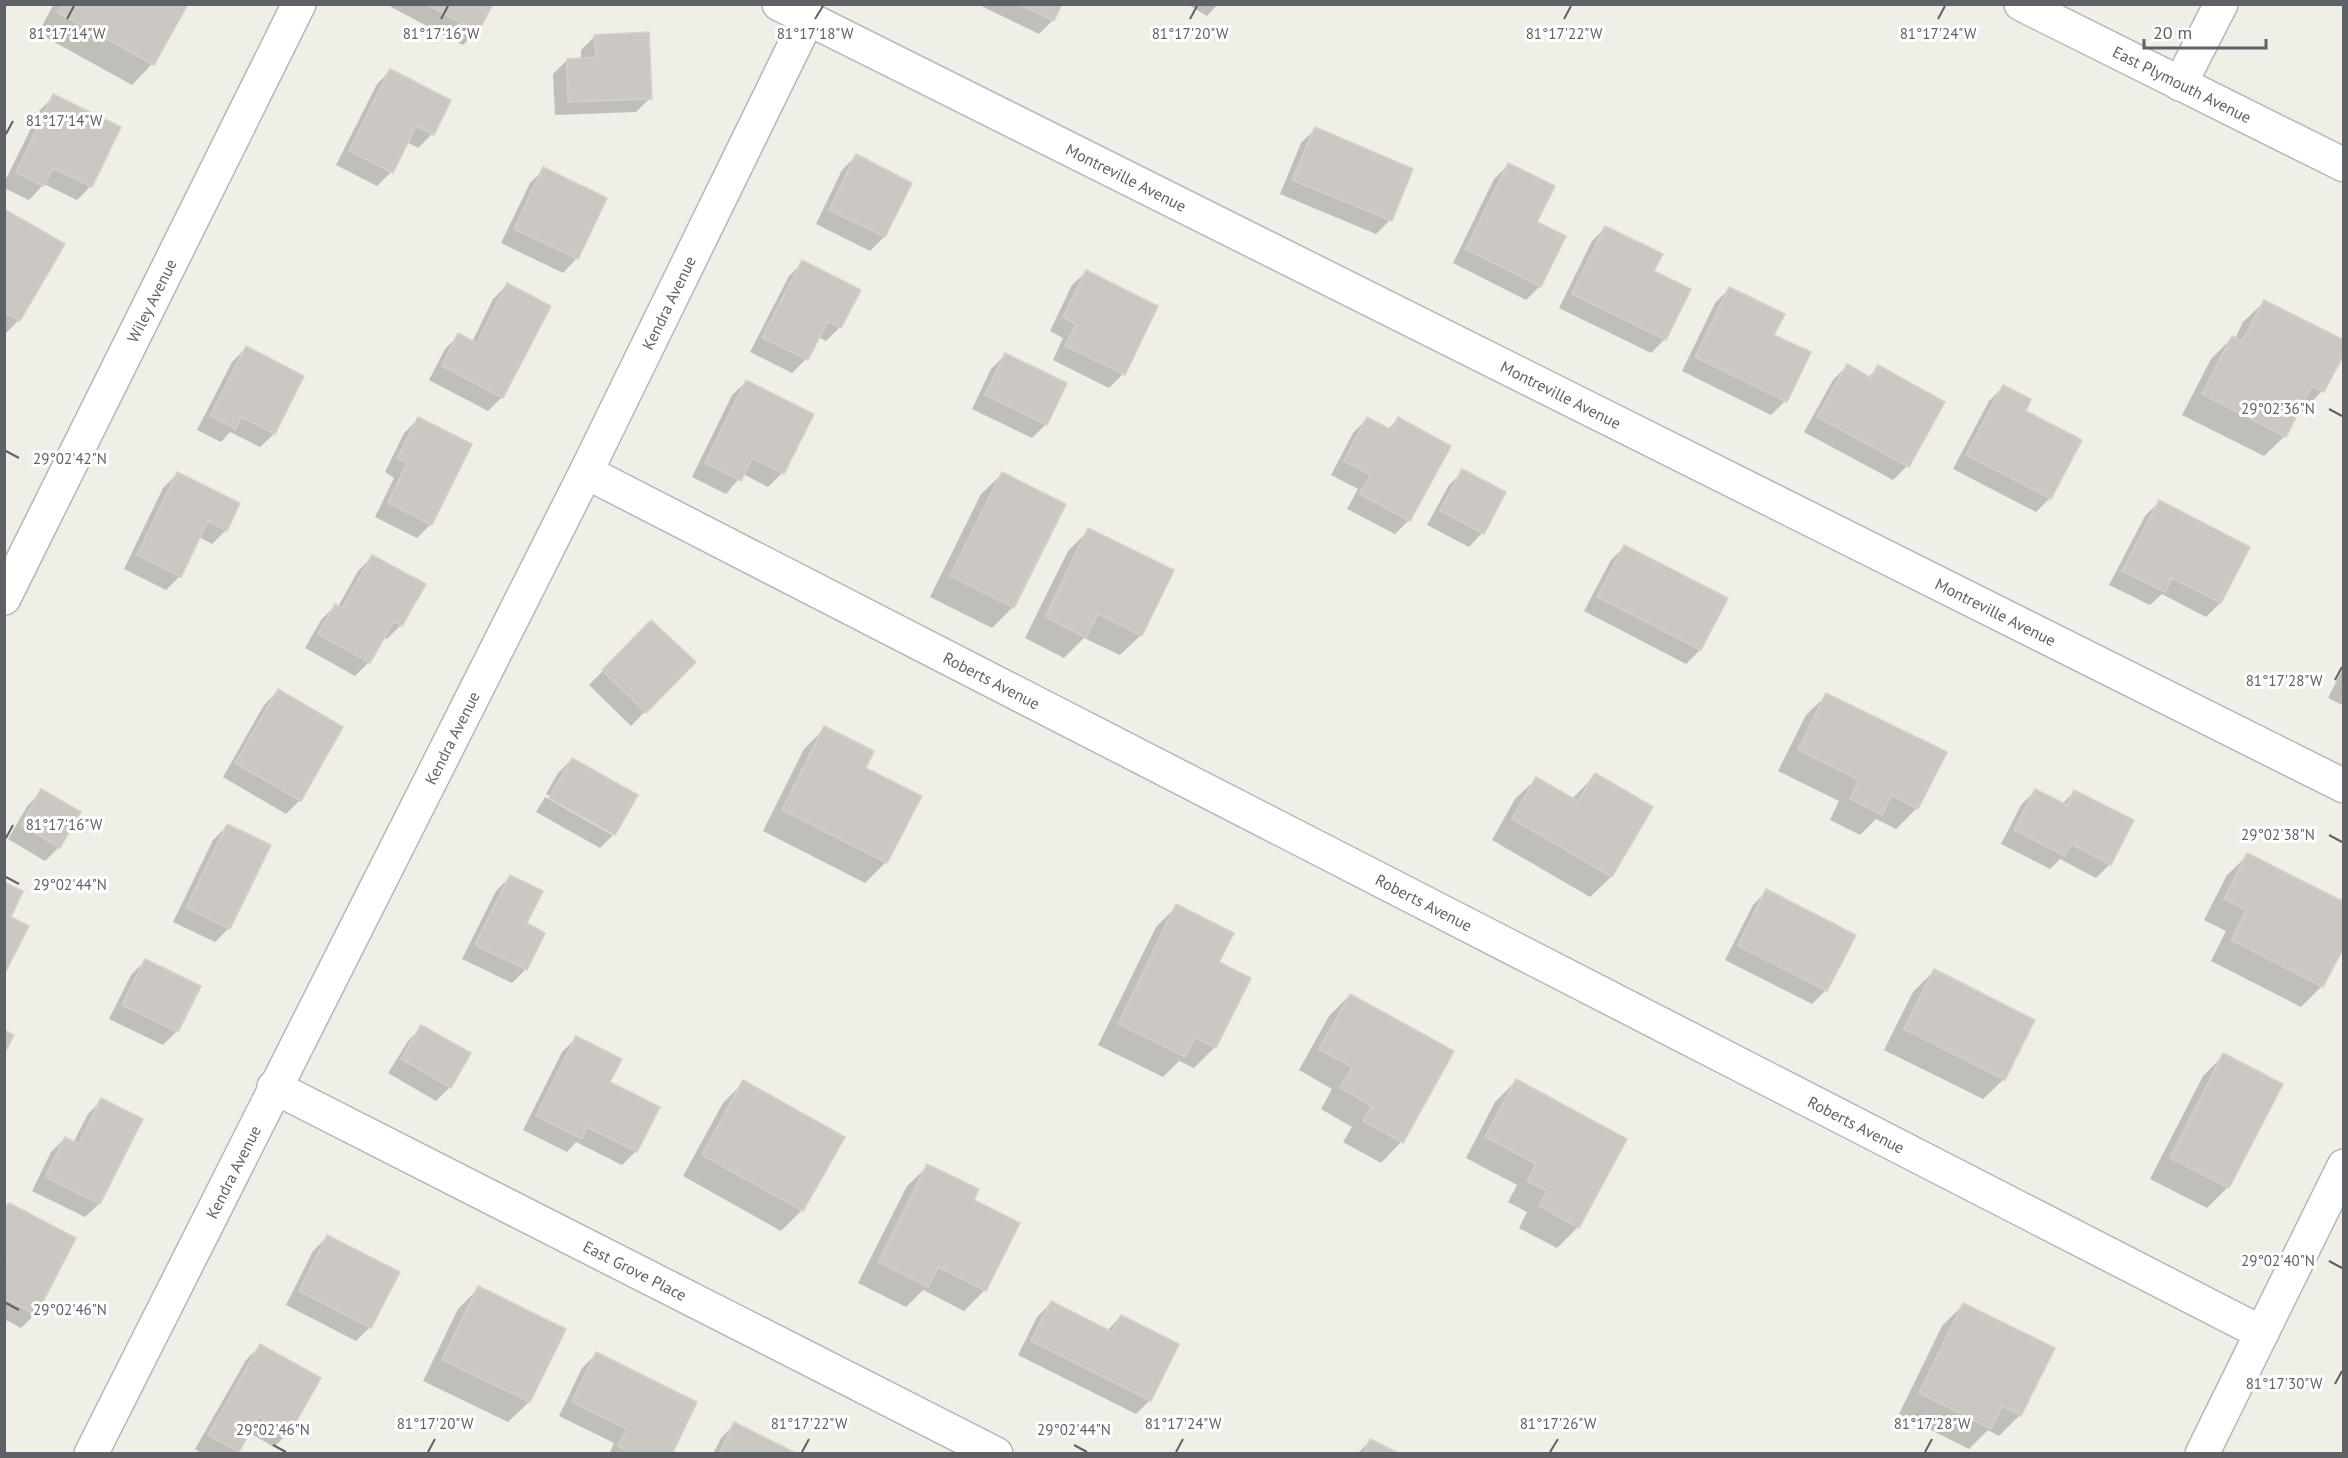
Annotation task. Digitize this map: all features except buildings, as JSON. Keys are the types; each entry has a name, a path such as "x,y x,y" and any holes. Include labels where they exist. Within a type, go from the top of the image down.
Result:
{"street":[{"name":"Wiley Avenue","path":"4,598 299,4"},
{"name":"Montreville Avenue","path":"779,4 2343,786"},
{"name":"East Plymouth Avenue","path":"2021,4 2343,165"},
{"path":"2180,84 2221,4"},
{"name":"Kendra Avenue","path":"91,1454 586,472 807,20"},
{"name":"Roberts Avenue","path":"586,472 2262,1333"},
{"name":"East Grove Place","path":"274,1087 996,1454"},
{"path":"2202,1454 2343,1166"}]}
